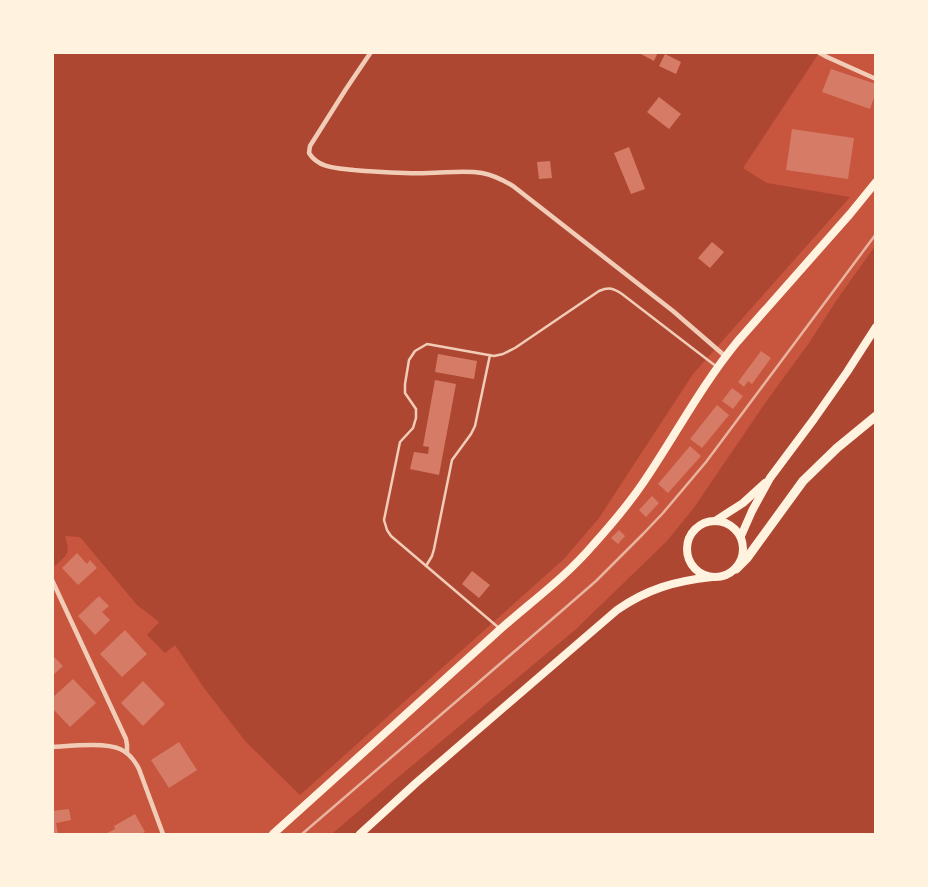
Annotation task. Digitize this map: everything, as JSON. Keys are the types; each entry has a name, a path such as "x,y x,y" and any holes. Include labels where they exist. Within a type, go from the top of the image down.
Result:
{"highway":[{"path":"736,569 747,558 803,481 836,448 876,416"}],"main road":[{"path":"273,834 500,629 565,574 586,553 642,484 725,356 876,182"},
{"path":"741,536 770,478 836,388 876,328"},
{"path":"712,577 697,571 689,560 687,549 691,536 695,530 704,524 714,521 743,503 770,478"},
{"path":"360,834 423,777 617,610 655,589 680,582 720,577 736,569 744,554 741,536 729,524 714,521"}],"street":[{"path":"371,52 311,144 309,150 314,159 328,166 377,172 402,174 478,172 500,178 513,186 663,303 725,356"},
{"path":"818,52 827,58 876,79"},
{"path":"52,580 125,736 127,753"},
{"path":"52,746 112,746 127,753 139,769 163,834"}],"lane":[{"path":"500,629 391,536 387,530 384,520 400,442 412,428 416,418 416,410 405,394 409,360 415,351 427,344 490,355 503,354 515,348 600,290 608,288 622,294 717,367"},
{"path":"426,566 434,549 452,460 475,426 490,355"}],"shaded area":[{"path":"52,53 819,53 743,168 767,183 850,197 693,374 599,518 564,559 300,795 246,742 204,688 175,645 165,653 147,635 159,622 137,605 80,537 65,536 68,546 67,553 55,566 53,562"},
{"path":"875,246 875,834 332,834 575,630 666,542 693,509"}],"building":[{"path":"637,52 658,52 654,61"},
{"path":"665,54 681,62 676,74 659,66"},
{"path":"831,69 876,84 876,92 870,109 822,92"},
{"path":"659,97 681,114 669,129 647,112"},
{"path":"792,129 854,138 848,179 786,170"},
{"path":"629,147 645,189 631,194 614,153"},
{"path":"550,161 552,178 539,179 537,162"},
{"path":"712,242 724,252 710,268 698,258"},
{"path":"761,351 771,358 752,384 748,381 744,387 738,382"},
{"path":"438,354 477,361 474,379 435,372"},
{"path":"435,380 456,384 439,475 410,469 414,452 428,454 429,447 423,446"},
{"path":"732,388 743,396 733,409 722,401"},
{"path":"717,405 729,415 702,448 690,439"},
{"path":"690,446 701,456 668,493 658,484"},
{"path":"652,496 659,503 646,517 639,510"},
{"path":"619,530 625,536 618,544 611,538"},
{"path":"77,553 87,564 90,560 97,568 78,585 62,568"},
{"path":"472,571 490,585 479,598 462,584"},
{"path":"99,596 109,606 102,612 110,620 95,635 78,616"},
{"path":"125,630 147,654 122,677 100,654"},
{"path":"52,655 63,666 52,676"},
{"path":"73,679 96,703 70,727 52,708 52,698"},
{"path":"143,681 165,704 143,726 121,703"},
{"path":"179,742 197,770 169,788 151,760"},
{"path":"69,809 71,820 56,823 58,834 52,834 52,811"},
{"path":"135,814 145,832 140,834 105,834 115,829 114,826"}],"railway":[{"path":"302,834 596,581 643,534 706,462 876,234"}]}
